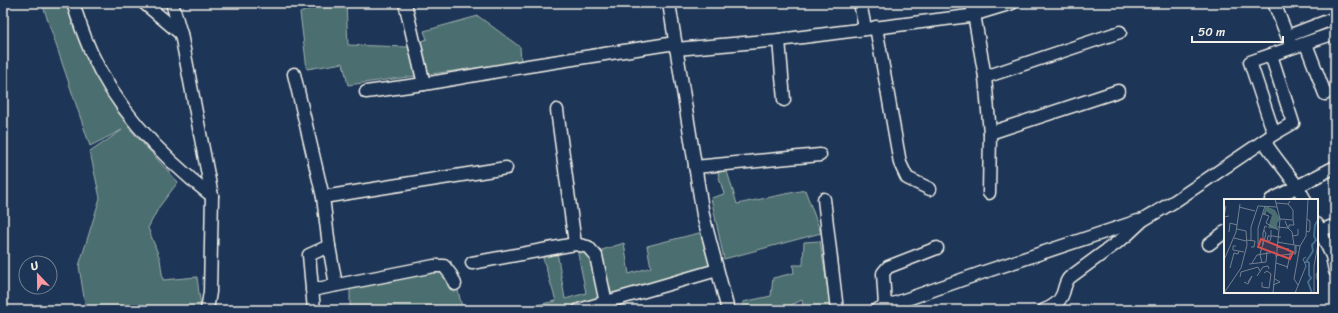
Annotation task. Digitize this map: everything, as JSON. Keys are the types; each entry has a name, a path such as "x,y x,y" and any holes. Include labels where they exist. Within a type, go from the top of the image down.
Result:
{"street":[{"path":"73,3 91,53 120,103 142,131 183,172 212,196"},
{"path":"144,3 181,34"},
{"path":"172,3 181,34 212,196 210,277 207,310"},
{"path":"405,3 424,84"},
{"path":"669,3 703,215 728,310"},
{"path":"860,3 871,28 903,172 907,178 930,189"},
{"path":"366,92 424,84 528,66 676,46 779,40 871,28 1012,3"},
{"path":"1274,3 1292,48"},
{"path":"973,9 985,76 990,133 989,194"},
{"path":"1288,36 1335,18"},
{"path":"985,76 1120,32"},
{"path":"1304,199 1298,186 1270,151 1269,138 1250,62 1335,33"},
{"path":"779,40 784,100"},
{"path":"1306,44 1325,94"},
{"path":"1044,310 1056,304 1060,300 1068,278 1126,236 1143,220 1175,201 1293,123 1271,55"},
{"path":"294,74 323,197 329,246 336,285"},
{"path":"990,133 1118,91"},
{"path":"557,110 575,244"},
{"path":"695,167 820,154"},
{"path":"1273,199 1335,167"},
{"path":"323,197 506,168"},
{"path":"824,199 837,310"},
{"path":"937,248 888,267 883,273 880,308 1143,220"},
{"path":"1335,225 1319,227 1332,256 1335,271"},
{"path":"1209,244 1224,233"},
{"path":"472,263 575,244 588,247 596,256 606,303"},
{"path":"314,310 309,255 329,246"},
{"path":"312,290 434,266 444,266 451,274 455,284"},
{"path":"579,310 717,270"}],"green space":[{"path":"42,3 73,3 133,124 128,127 178,182 159,207 148,228 160,259 163,280 197,277 201,309 86,310 79,266 100,198 90,152 122,130 90,146"},
{"path":"322,3 346,3 348,45 407,47 427,39 424,31 478,16 520,47 521,62 348,85 343,63 307,69 300,13"},
{"path":"726,168 737,204 805,190 821,233 724,259 711,198 724,194 718,174"},
{"path":"711,230 719,265 610,294 602,250 624,243 629,274 651,267 647,246"},
{"path":"820,241 831,310 804,310 802,300 787,307 787,310 742,310 743,302 771,296 773,278 794,273 793,265 803,265 804,242"},
{"path":"588,248 600,301 563,310 513,310 556,301 542,255 557,252 565,299 586,293 577,249"},
{"path":"451,261 462,307 442,310 350,310 350,287"}]}
